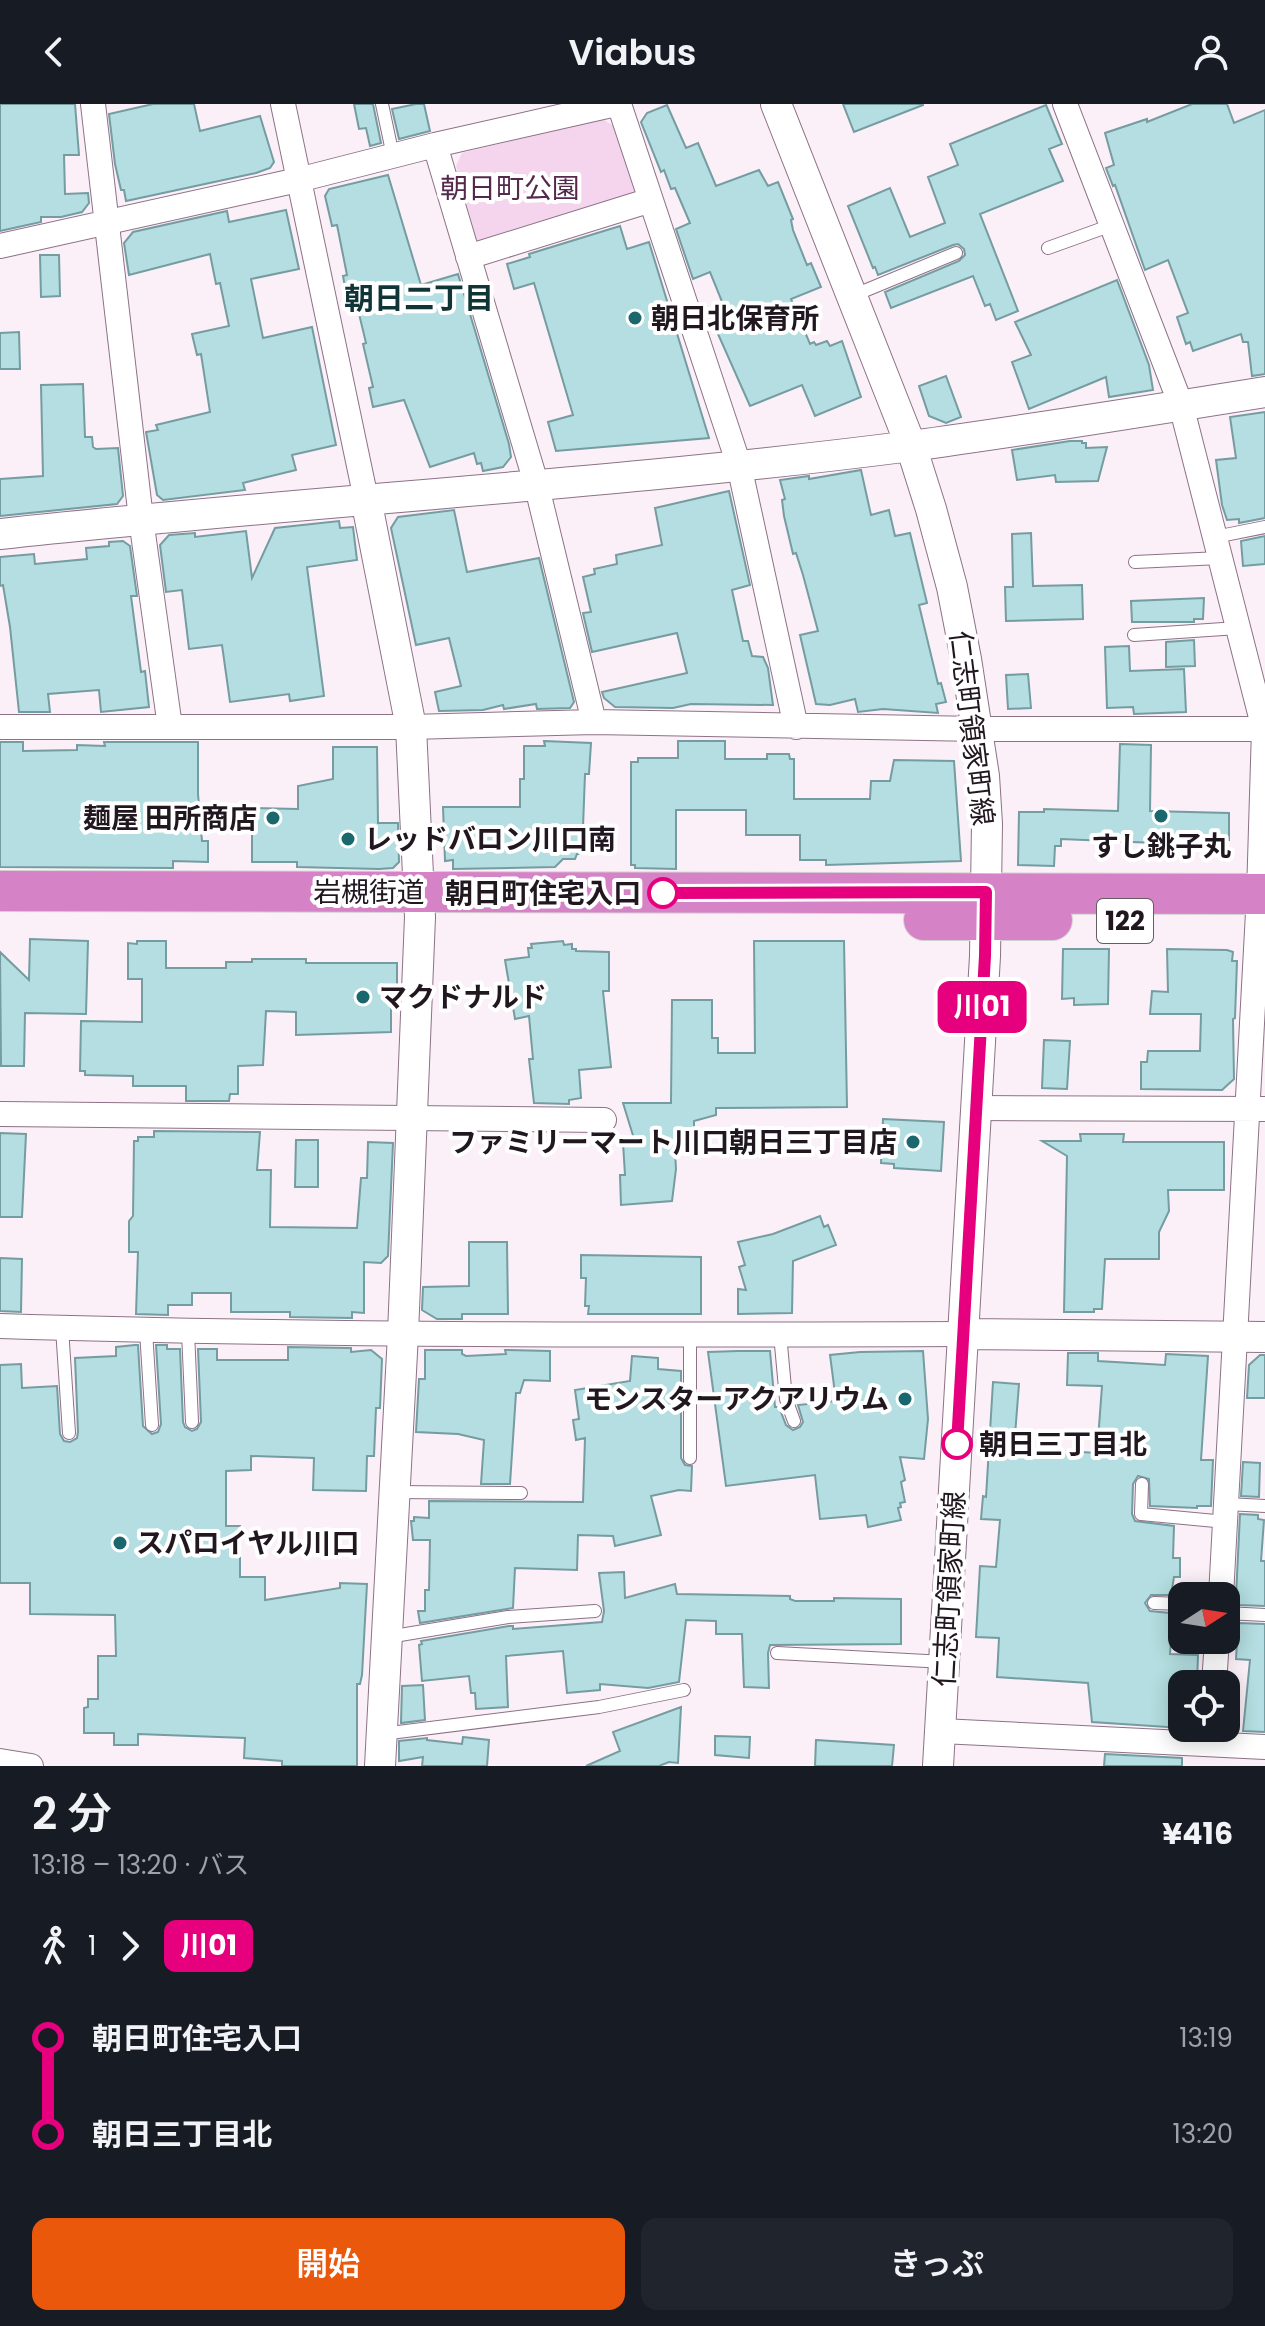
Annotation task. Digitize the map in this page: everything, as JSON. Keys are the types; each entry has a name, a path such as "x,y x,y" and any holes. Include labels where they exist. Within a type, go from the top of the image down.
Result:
{"highway":[{"name":"岩槻街道","path":"0,891 420,904"},
{"name":"岩槻街道","path":"0,918 420,904 509,893 986,906 1261,908"}],"street":[{"path":"93,104 141,519 170,727"},
{"path":"283,104 411,727 420,904 403,1334 380,1766"},
{"path":"0,246 298,180 618,104 739,465 796,727"},
{"name":"仁志町領家町線","path":"776,104 911,446 931,509 952,587 984,776 986,906 938,1766"},
{"path":"1070,105 1181,405 1265,729 1255,1109 1234,1337 1222,1582"},
{"path":"435,145 536,483 594,722"},
{"path":"468,257 651,200"},
{"path":"0,534 911,446 1265,392"},
{"path":"0,727 411,727 594,722 978,729 1265,729"},
{"path":"976,1108 1255,1109"},
{"path":"0,1114 604,1120"},
{"path":"0,1326 403,1334 1265,1337"},
{"path":"941,1731 1265,1747"},
{"path":"0,1761 31,1766"}],"lane":[{"path":"382,104 393,156"},
{"path":"1048,248 1112,225"},
{"path":"852,296 956,253"},
{"path":"1135,562 1217,547 1265,527"},
{"path":"1134,635 1238,628"},
{"path":"62,1328 69,1433"},
{"path":"146,1331 152,1425"},
{"path":"188,1332 192,1422"},
{"path":"780,1334 786,1399 794,1421"},
{"path":"690,1335 690,1458"},
{"path":"1142,1484 1141,1514 1226,1513 1265,1506"},
{"path":"395,1492 521,1493"},
{"path":"1154,1603 1168,1604"},
{"path":"387,1637 508,1617 595,1611"},
{"path":"1240,1614 1265,1615"},
{"path":"777,1653 945,1662"},
{"path":"382,1734 599,1707 684,1690"}],"green space":[{"name":"朝日町公園","path":"601,118 614,126 635,189 632,198 486,244 476,239 456,166 462,153"}],"building":[{"path":"0,104 75,104 79,155 64,155 65,194 88,193 89,203 82,212 61,217 41,217 41,222 0,231"},
{"path":"153,104 194,104 200,131 260,116 274,162 270,168 256,173 126,201 115,164 109,114"},
{"path":"354,104 373,104 381,143 370,146 366,128 359,129"},
{"path":"424,104 430,131 399,139 392,109"},
{"path":"843,104 923,104 923,105 854,132"},
{"path":"1192,104 1227,104 1234,123 1265,110 1265,374 1252,376 1248,342 1243,342 1241,334 1193,351 1190,342 1186,344 1177,317 1188,313 1168,260 1145,270 1106,168 1114,165 1105,133 1147,119 1147,122"},
{"path":"667,105 686,148 698,143 716,186 759,170 768,186 778,182 807,265 811,263 821,287 791,299 810,344 827,341 830,346 842,341 861,397 815,416 802,385 750,406 710,316 725,309 710,272 693,279 676,229 690,223 675,188 671,189 664,170 661,172 641,122 647,113"},
{"path":"1046,105 1062,144 1049,149 1063,181 980,214 1018,311 996,320 990,304 985,306 973,276 891,308 885,292 959,261 965,255 964,249 958,244 953,245 878,275 848,206 890,188 910,237 945,223 928,177 958,165 950,144"},
{"path":"388,175 421,285 458,274 509,444 511,457 503,467 483,471 474,453 430,467 404,400 373,407 369,388 373,387 363,344 366,343 355,297 347,298 343,276 347,275 337,225 332,226 325,196 329,189"},
{"path":"286,210 299,269 251,279 263,338 312,327 336,445 292,455 296,470 243,483 245,490 163,500 157,495 146,432 158,430 156,425 210,412 201,354 197,355 192,334 229,326 210,254 129,275 124,243 133,232 227,211 229,222"},
{"path":"620,226 627,249 649,242 709,438 556,451 548,422 573,415 534,283 514,289 507,264 530,257 529,254"},
{"path":"40,255 59,255 60,296 41,297"},
{"path":"1117,280 1149,365 1153,390 1109,397 1106,377 1029,409 1012,362 1031,355 1015,322"},
{"path":"19,332 20,369 0,369 0,333"},
{"path":"946,376 961,417 946,423 929,416 919,386"},
{"path":"83,384 85,437 92,437 96,449 118,448 123,496 117,504 0,516 0,479 43,476 41,385"},
{"path":"1265,412 1265,518 1239,523 1239,519 1227,520 1216,460 1236,458 1230,417"},
{"path":"1082,441 1086,443 1086,448 1107,447 1098,481 1056,482 1055,475 1017,480 1012,450"},
{"path":"861,470 871,515 889,510 895,536 910,533 927,603 919,605 938,684 941,683 946,702 936,704 938,713 883,709 858,712 855,699 830,705 816,704 800,635 818,631 796,553 793,554 780,480 809,476 809,479"},
{"path":"729,491 750,585 732,590 743,641 748,641 752,656 763,657 768,668 773,705 615,707 604,698 602,692 687,673 677,633 592,652 583,613 591,612 583,577 595,574 594,569 617,564 616,555 662,545 655,508"},
{"path":"454,510 467,572 539,558 574,702 570,708 537,709 536,704 504,709 503,705 483,710 439,711 435,692 461,686 449,638 416,645 391,528 398,517"},
{"path":"339,521 340,528 353,527 357,560 307,567 324,696 290,701 289,694 230,702 222,645 189,649 182,590 166,592 160,545 169,535 195,533 195,537 246,531 252,578 275,528"},
{"path":"1031,533 1033,586 1082,585 1083,619 1006,621 1005,587 1013,587 1012,534"},
{"path":"1265,536 1265,564 1243,566 1241,541"},
{"path":"123,541 130,546 137,596 131,596 149,707 101,712 99,690 48,694 50,712 19,712 10,627 3,585 0,586 0,557 34,554 35,564 87,559 86,548"},
{"path":"1204,598 1203,619 1194,619 1194,622 1132,622 1131,601"},
{"path":"1194,640 1195,666 1166,667 1166,642"},
{"path":"1129,646 1130,671 1184,669 1186,712 1134,714 1133,707 1107,708 1105,647"},
{"path":"1028,674 1031,708 1008,709 1006,675"},
{"path":"544,741 591,743 589,774 585,774 582,854 577,854 575,859 563,859 555,867 453,869 453,860 445,861 443,807 520,807 524,746 545,746"},
{"path":"678,741 725,741 725,759 767,759 767,754 789,754 790,759 794,759 794,799 870,799 871,781 890,781 894,760 954,761 961,861 826,865 826,860 800,860 800,835 746,835 746,810 676,810 676,869 635,868 631,865 631,762 638,762 638,758 678,758"},
{"path":"0,742 23,742 23,751 77,750 77,745 105,746 104,742 198,742 198,794 202,841 208,841 208,862 173,861 173,868 0,867"},
{"path":"1120,744 1151,745 1150,811 1229,813 1229,840 1215,840 1215,844 1178,843 1177,851 1156,851 1156,843 1061,839 1061,846 1055,846 1054,866 1018,865 1019,812 1044,812 1044,809 1118,811"},
{"path":"333,747 377,747 378,823 398,823 399,862 393,868 379,869 297,867 297,862 252,862 252,808 298,809 298,786 333,779"},
{"path":"30,939 88,941 86,1014 25,1013 24,1066 1,1066 0,952 29,980"},
{"path":"137,941 166,941 166,968 226,968 226,962 252,962 252,959 306,959 306,963 397,963 397,991 391,991 391,1032 296,1035 296,1012 266,1011 263,1065 238,1066 238,1094 230,1094 229,1101 186,1101 186,1086 133,1086 133,1076 85,1075 85,1071 80,1071 81,1021 142,1022 142,979 128,979 128,943 137,944"},
{"path":"563,941 564,945 572,944 572,949 576,951 609,952 609,991 603,991 611,1067 579,1070 581,1098 569,1100 569,1104 534,1103 529,1059 533,1059 529,1016 515,1019 505,960 529,957 531,944"},
{"path":"754,941 844,941 847,1107 716,1108 716,1115 694,1121 694,1132 674,1132 676,1169 672,1201 621,1205 620,1175 625,1175 623,1143 635,1142 623,1103 671,1103 672,1000 712,1000 712,1038 718,1038 718,1053 755,1053"},
{"path":"1063,949 1109,949 1108,1004 1074,1005 1074,998 1062,999"},
{"path":"1167,949 1227,950 1233,952 1232,961 1237,961 1233,1019 1234,1079 1222,1090 1141,1089 1141,1062 1147,1062 1148,1051 1200,1051 1201,1014 1150,1014 1152,991 1168,992"},
{"path":"1044,1040 1070,1041 1067,1089 1042,1088"},
{"path":"883,1119 944,1122 941,1171 894,1168 894,1164 881,1163"},
{"path":"154,1131 260,1132 257,1170 271,1170 270,1227 357,1228 361,1178 367,1178 368,1142 393,1143 388,1256 381,1263 364,1262 364,1313 352,1312 352,1318 290,1317 290,1312 231,1312 231,1293 192,1293 192,1305 168,1305 168,1315 136,1314 138,1252 129,1252 134,1141 138,1141 138,1137 154,1137"},
{"path":"0,1133 26,1134 22,1217 0,1217"},
{"path":"1080,1134 1124,1134 1123,1142 1224,1142 1224,1190 1168,1190 1169,1211 1159,1232 1159,1259 1105,1259 1102,1309 1064,1312 1067,1156 1042,1141 1081,1141"},
{"path":"296,1140 318,1140 318,1187 295,1187"},
{"path":"820,1216 824,1227 828,1225 836,1245 793,1261 792,1313 738,1314 738,1289 746,1290 739,1267 745,1265 738,1242 773,1234"},
{"path":"469,1242 507,1242 508,1314 462,1314 462,1319 437,1319 422,1310 423,1287 469,1286"},
{"path":"581,1255 701,1257 701,1314 588,1314 589,1306 585,1306 586,1278 581,1278"},
{"path":"0,1258 22,1259 21,1312 0,1311"},
{"path":"138,1345 143,1426 152,1434 158,1432 161,1424 156,1345 180,1349 183,1422 192,1431 201,1422 198,1349 217,1349 217,1360 288,1360 288,1347 351,1348 351,1352 371,1350 382,1359 380,1408 376,1408 374,1456 367,1456 366,1491 313,1490 314,1458 251,1456 251,1470 226,1471 226,1526 240,1526 240,1577 265,1577 265,1600 340,1588 340,1583 367,1584 362,1675 360,1684 357,1684 357,1766 282,1766 282,1761 244,1758 245,1738 138,1734 138,1745 114,1745 114,1733 84,1733 84,1708 88,1707 88,1699 98,1699 98,1656 116,1656 115,1615 30,1614 30,1583 0,1583 0,1365 21,1364 22,1388 57,1386 60,1434 64,1441 70,1442 77,1438 78,1432 75,1358 116,1356 116,1347"},
{"path":"425,1350 462,1350 466,1356 506,1354 505,1350 550,1351 550,1381 524,1380 520,1393 516,1393 510,1484 481,1484 484,1440 458,1434 416,1432 419,1379 425,1379"},
{"path":"770,1351 775,1407 779,1407 786,1425 793,1430 803,1422 798,1405 836,1401 830,1355 923,1351 928,1419 924,1459 900,1457 905,1480 901,1482 905,1502 900,1503 901,1507 898,1508 901,1520 868,1527 866,1515 820,1519 815,1475 726,1486 708,1352"},
{"path":"1068,1353 1098,1353 1098,1361 1165,1365 1166,1354 1208,1356 1201,1460 1213,1460 1211,1506 1150,1506 1149,1479 1138,1476 1133,1484 1132,1514 1135,1521 1174,1526 1173,1558 1180,1558 1180,1577 1168,1582 1168,1595 1151,1595 1145,1603 1150,1611 1168,1613 1168,1654 1198,1655 1197,1670 1168,1670 1168,1727 1092,1722 1088,1683 997,1677 999,1638 976,1637 980,1566 996,1567 1000,1520 981,1519 983,1496 986,1497 993,1382 1019,1384 1014,1448 1097,1453 1102,1386 1067,1385"},
{"path":"1260,1355 1265,1355 1265,1398 1247,1398 1249,1365"},
{"path":"632,1356 658,1358 658,1369 681,1371 681,1458 685,1465 692,1466 691,1491 679,1490 651,1496 661,1535 615,1546 613,1536 578,1535 577,1570 515,1568 513,1608 420,1623 418,1611 425,1611 425,1590 429,1590 430,1540 413,1540 411,1521 414,1517 429,1518 429,1501 583,1502 585,1438 576,1440 573,1420 579,1419 575,1390 630,1381"},
{"path":"1243,1462 1260,1463 1259,1497 1241,1496"},
{"path":"1240,1514 1258,1515 1258,1519 1264,1520 1261,1561 1265,1561 1265,1606 1240,1605 1240,1582 1237,1582"},
{"path":"624,1572 625,1598 675,1584 677,1594 790,1596 795,1601 901,1599 901,1644 770,1645 769,1688 744,1687 742,1634 716,1634 716,1621 686,1620 679,1682 648,1688 600,1684 600,1690 567,1693 563,1651 506,1656 508,1707 476,1709 469,1676 422,1681 421,1641 509,1626 513,1629 602,1622 604,1611 599,1573"},
{"path":"1240,1623 1265,1624 1265,1732 1243,1731 1250,1660 1236,1659 1236,1654 1240,1654"},
{"path":"423,1685 425,1720 401,1723 402,1686"},
{"path":"681,1707 678,1763 586,1766 620,1751 613,1732"},
{"path":"715,1736 750,1737 749,1758 715,1755"},
{"path":"463,1737 489,1740 487,1766 422,1766 423,1757 399,1761 399,1741 427,1738 462,1744"},
{"path":"816,1740 894,1745 892,1766 815,1766"},
{"path":"1105,1754 1182,1758 1182,1766 1104,1766"}],"bus line":[{"name":"川01","path":"663,893 986,892 957,1444"}],"place":[{"name":"朝日北保育所","path":"635,318"},
{"name":"すし銚子丸","path":"1161,816"},
{"name":"麺屋 田所商店","path":"273,818"},
{"name":"レッドバロン川口南","path":"348,839"},
{"name":"朝日町住宅入口","path":"663,893"},
{"name":"マクドナルド","path":"363,997"},
{"name":"ファミリーマート川口朝日三丁目店","path":"913,1142"},
{"name":"モンスターアクアリウム","path":"905,1399"},
{"name":"朝日三丁目北","path":"957,1444"},
{"name":"スパロイヤル川口","path":"120,1543"}],"district":[{"name":"朝日二丁目","path":"419,299"}]}
